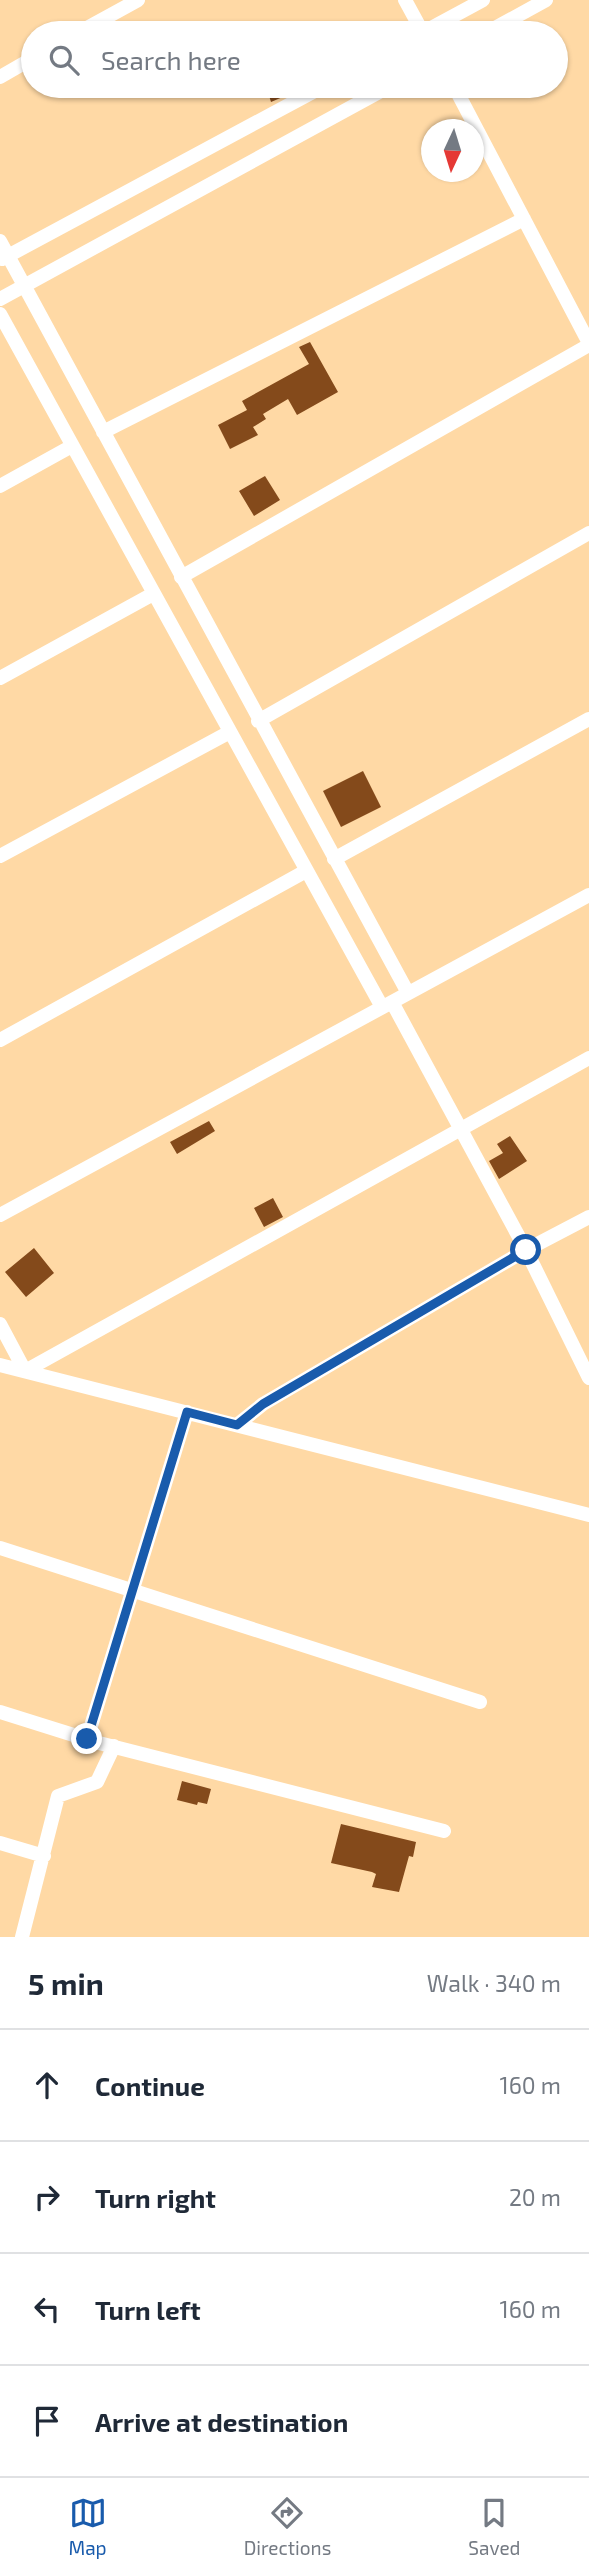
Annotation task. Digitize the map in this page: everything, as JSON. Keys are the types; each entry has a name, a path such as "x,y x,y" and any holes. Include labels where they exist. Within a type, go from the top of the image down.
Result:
{"street":[{"path":"100,21 138,0"},
{"path":"405,0 416,21"},
{"path":"445,21 483,0"},
{"path":"508,21 546,0"},
{"path":"0,76 21,65"},
{"path":"4,258 302,98"},
{"path":"0,299 368,98"},
{"path":"181,577 589,344 460,98"},
{"path":"103,432 524,219"},
{"path":"0,241 4,258 24,285 258,721 408,993"},
{"path":"0,314 228,733 306,871 387,1004 526,1250 588,1375"},
{"path":"0,486 72,446"},
{"path":"258,721 589,533"},
{"path":"0,678 153,594"},
{"path":"334,859 589,719"},
{"path":"0,856 228,733"},
{"path":"0,1040 306,871"},
{"path":"0,1215 589,895"},
{"path":"25,1371 589,1058"},
{"path":"237,1425 263,1404 526,1250 589,1217"},
{"path":"0,1324 25,1371"},
{"path":"0,1365 589,1515"},
{"path":"87,1739 187,1412"},
{"path":"0,1548 480,1702"},
{"path":"0,1712 87,1739 444,1831"},
{"path":"22,1937 58,1796 97,1782 114,1746"},
{"path":"0,1843 44,1856"}],"building":[{"path":"310,342 338,392 297,415 288,399 263,414 266,419 253,427 258,435 230,449 218,425 247,410 242,401 309,364 299,347"},
{"path":"265,476 280,500 254,516 239,491"},
{"path":"363,771 381,807 341,827 323,791"},
{"path":"209,1121 215,1131 177,1154 170,1142"},
{"path":"510,1136 527,1161 499,1179 489,1161 503,1153 497,1144"},
{"path":"273,1198 283,1217 264,1227 254,1208"},
{"path":"34,1248 54,1273 26,1297 5,1272"},
{"path":"182,1781 211,1789 207,1804 198,1802 197,1805 177,1800"},
{"path":"341,1824 416,1842 413,1857 409,1856 399,1892 372,1887 376,1874 372,1872 331,1863"}],"route":[{"path":"87,1739 187,1412 237,1425 263,1404 526,1250"}]}
